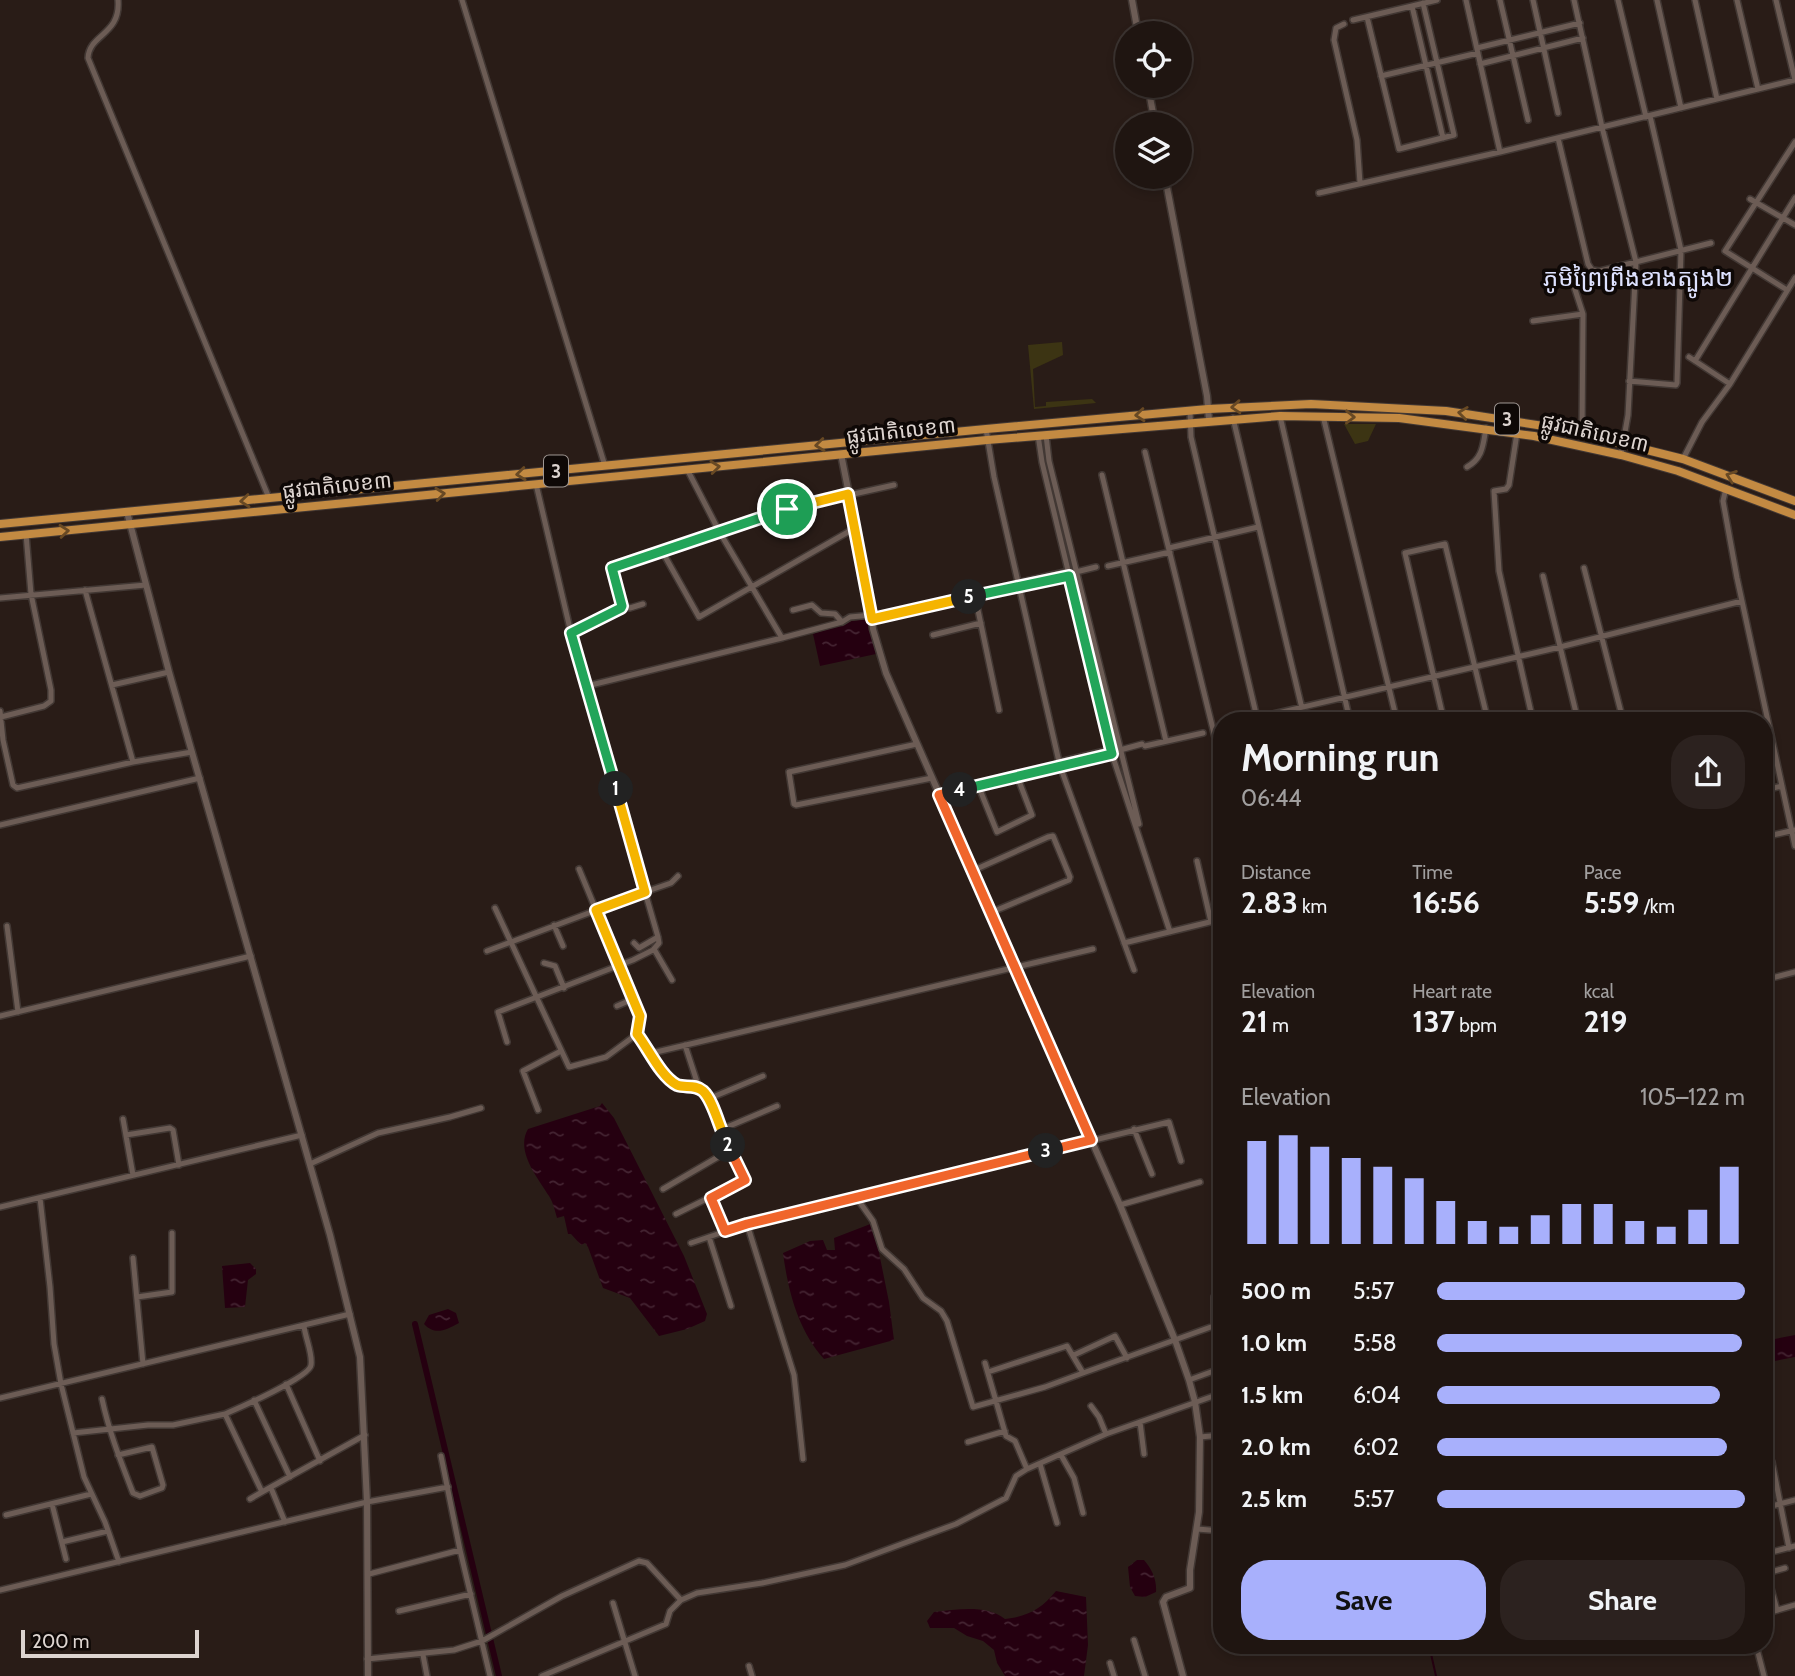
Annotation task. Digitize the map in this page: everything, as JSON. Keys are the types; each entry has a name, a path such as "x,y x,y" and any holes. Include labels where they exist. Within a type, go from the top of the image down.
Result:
{"highway":[{"name":"ផ្លូវជាតិលេខ៣","path":"0,524 986,429 1208,409 1311,404 1398,407 1488,416 1582,433 1683,459 1795,501"},
{"name":"ផ្លូវជាតិលេខ៣","path":"0,537 987,440 1280,416 1399,418 1517,433 1621,455 1726,488 1795,515"}],"street":[{"path":"118,0 113,25 90,47 88,58 269,498"},
{"path":"462,0 605,466"},
{"path":"1132,0 1136,21"},
{"path":"1353,20 1437,0"},
{"path":"1466,0 1500,152"},
{"path":"1500,0 1528,120"},
{"path":"1533,0 1558,113"},
{"path":"1574,0 1636,262 1628,415 1621,455"},
{"path":"1618,0 1681,250 1677,383 1629,381"},
{"path":"1657,0 1681,108"},
{"path":"1695,0 1717,99"},
{"path":"1737,0 1758,89"},
{"path":"1319,192 1500,152 1795,80 1776,0"},
{"path":"1367,17 1399,149 1454,135 1423,3"},
{"path":"1412,6 1443,138"},
{"path":"1381,76 1580,23"},
{"path":"1344,24 1336,28 1334,40 1357,140 1360,183"},
{"path":"1480,64 1583,38"},
{"path":"1558,138 1588,264 1592,270 1600,271 1712,243"},
{"path":"1787,290 1725,251 1795,142"},
{"path":"1167,189 1209,420"},
{"path":"1730,384 1692,359 1795,198"},
{"path":"1750,199 1795,225"},
{"path":"1568,268 1583,314 1582,433"},
{"path":"1683,459 1702,422 1730,384 1795,278"},
{"path":"1534,321 1583,314"},
{"path":"1190,411 1191,437 1255,712"},
{"path":"1280,416 1348,712"},
{"path":"1323,416 1395,712"},
{"path":"1233,418 1303,712"},
{"path":"1467,467 1481,455 1486,428"},
{"path":"986,429 1018,585 1060,764 1134,970"},
{"path":"1517,433 1509,485 1506,489 1493,491 1499,571 1531,712"},
{"path":"1042,435 1120,750 1170,932"},
{"path":"1042,435 1069,573 1112,752 1151,867"},
{"path":"1145,452 1213,732"},
{"path":"841,454 872,617 886,673 1120,1205 1189,1380 1200,1437 1197,1529 1190,1570 1192,1586 1166,1597 1163,1602 1182,1676"},
{"path":"687,469 719,531 782,638"},
{"path":"1102,475 1166,741"},
{"path":"508,1042 498,1013 619,966 654,949 659,943 571,633 536,484"},
{"path":"622,606 612,568 787,509 894,485"},
{"path":"1726,488 1723,501 1766,712"},
{"path":"127,512 169,672 310,1164 360,1357 369,1574 368,1676"},
{"path":"1108,566 1258,527"},
{"path":"662,551 699,617 855,528"},
{"path":"26,534 31,594 51,701 44,706 1,714 13,785 17,788 192,752"},
{"path":"1442,712 1405,553 1445,544 1486,712"},
{"path":"587,686 782,638 842,622 850,617 872,617 1096,567"},
{"path":"1584,568 1621,712"},
{"path":"1543,576 1576,712"},
{"path":"0,598 146,585"},
{"path":"85,590 133,762"},
{"path":"975,596 999,710"},
{"path":"1283,712 1742,601"},
{"path":"622,606 630,608 643,604"},
{"path":"793,610 812,605 821,613 835,614 842,622"},
{"path":"571,633 619,610 622,606"},
{"path":"933,635 981,623"},
{"path":"112,685 169,672"},
{"path":"939,795 1060,764 1203,733"},
{"path":"917,744 789,772 794,804 932,778"},
{"path":"1773,744 1795,846"},
{"path":"978,785 997,831 1032,815 1017,776"},
{"path":"0,825 200,778"},
{"path":"1773,788 1782,786"},
{"path":"1773,835 1793,830"},
{"path":"972,871 1048,836 1053,836 1057,841 1069,880 992,912"},
{"path":"1124,943 1211,922 1197,861"},
{"path":"495,908 569,1067 606,1057 637,1034 640,1016 579,869"},
{"path":"487,951 671,883 678,876"},
{"path":"554,925 563,946"},
{"path":"7,926 18,1012"},
{"path":"634,943 639,947 658,937"},
{"path":"654,949 672,979"},
{"path":"652,1053 1093,949"},
{"path":"0,1016 251,956"},
{"path":"544,963 555,966 564,988"},
{"path":"1773,978 1795,972"},
{"path":"617,1006 633,999"},
{"path":"637,1034 662,1072 678,1086 699,1088"},
{"path":"676,1214 745,1181 708,1099 699,1088 685,1045"},
{"path":"538,1110 523,1071 561,1051"},
{"path":"708,1099 763,1076"},
{"path":"720,1130 777,1106"},
{"path":"310,1164 378,1133 450,1118 481,1108"},
{"path":"123,1119 133,1175"},
{"path":"691,1243 747,1224 1169,1122 1181,1161"},
{"path":"126,1135 170,1128 173,1130 179,1165"},
{"path":"1134,1129 1152,1174"},
{"path":"0,1207 302,1135"},
{"path":"663,1189 730,1150"},
{"path":"1120,1205 1200,1182"},
{"path":"856,1197 873,1221 882,1250 904,1269 923,1298 941,1311 947,1321 973,1406 1083,1373 1213,1326"},
{"path":"40,1198 54,1344 61,1384 84,1477 119,1562"},
{"path":"711,1198 725,1231"},
{"path":"747,1224 794,1376 803,1459"},
{"path":"137,1297 173,1292 172,1233"},
{"path":"709,1237 731,1306"},
{"path":"133,1258 143,1364"},
{"path":"0,1398 350,1314"},
{"path":"73,1433 173,1426 225,1414 286,1384 311,1367 303,1326"},
{"path":"1074,1355 1115,1336 1127,1358"},
{"path":"988,1372 1066,1346 1083,1373"},
{"path":"985,1363 1006,1437 1014,1441 1027,1469"},
{"path":"1189,1380 1213,1371"},
{"path":"286,1384 320,1461"},
{"path":"542,1676 666,1624 670,1611 681,1600 697,1593 762,1583 845,1565 938,1532 1006,1498 1016,1476 1027,1469 1106,1434 1213,1396"},
{"path":"102,1399 108,1430 133,1493 139,1496 162,1488 152,1447 118,1455"},
{"path":"254,1400 290,1477"},
{"path":"1091,1406 1106,1434"},
{"path":"225,1414 262,1492"},
{"path":"1140,1422 1144,1454"},
{"path":"968,1442 1005,1432"},
{"path":"250,1499 365,1435"},
{"path":"1200,1437 1213,1436"},
{"path":"1061,1455 1074,1478 1083,1513"},
{"path":"441,1456 460,1550 486,1639 490,1676"},
{"path":"1040,1464 1057,1523"},
{"path":"1773,1467 1792,1547 1773,1552"},
{"path":"0,1590 367,1502 448,1487"},
{"path":"271,1488 285,1522"},
{"path":"6,1516 91,1494"},
{"path":"1773,1506 1795,1500"},
{"path":"52,1504 66,1559"},
{"path":"1197,1529 1213,1531"},
{"path":"62,1542 108,1531"},
{"path":"369,1574 460,1550"},
{"path":"368,1659 454,1650 486,1639 562,1596 639,1561 647,1563 681,1600"},
{"path":"1773,1572 1785,1568"},
{"path":"399,1611 471,1594"},
{"path":"1773,1598 1777,1610"},
{"path":"613,1603 635,1676"},
{"path":"1773,1611 1795,1605"},
{"path":"1134,1640 1145,1676"},
{"path":"1758,1654 1764,1676"},
{"path":"423,1655 427,1676"},
{"path":"1110,1663 1114,1676"},
{"path":"564,1666 567,1676"},
{"path":"750,1666 752,1676"}],"shaded area":[{"path":"1062,342 1063,355 1033,369 1035,407 1046,406 1046,402 1092,399 1096,403 1034,409 1028,345"},
{"path":"1344,424 1376,424 1368,441 1355,444"}],"water":[{"path":"867,619 876,654 820,666 813,634"},
{"path":"602,1103 614,1118 684,1256 707,1314 705,1321 687,1329 659,1336 630,1298 603,1288 588,1247 585,1243 581,1245 568,1234 564,1216 557,1218 550,1198 526,1155 524,1146 528,1129 600,1106"},
{"path":"873,1223 894,1340 824,1359 801,1323 788,1282 783,1253 810,1241 823,1240 827,1250 835,1250 834,1238"},
{"path":"250,1263 256,1269 256,1274 248,1280 245,1307 225,1308 222,1266"},
{"path":"448,1309 456,1313 459,1323 436,1331 424,1324 429,1315"},
{"path":"1795,1335 1795,1357 1773,1361 1773,1339"},
{"path":"1137,1560 1147,1563 1156,1583 1156,1592 1145,1597 1135,1596 1130,1587 1128,1567"},
{"path":"1056,1591 1086,1597 1088,1645 1084,1676 1005,1676 997,1663 994,1650 983,1641 954,1628 930,1628 927,1621 934,1612 961,1609 989,1611 1005,1619 1013,1618 1034,1611"}],"waterway":[{"path":"415,1324 499,1676"},
{"path":"1431,1654 1436,1676"}],"district":[{"name":"ភូមិព្រៃព្រីងខាងត្បូង២","path":"1638,278"}],"route":[{"path":"848,494 872,619 1069,576 1112,754 939,795 1091,1140 725,1231 711,1198 745,1181 745,1178 703,1092 699,1088 678,1086 669,1079 637,1034 640,1016 596,910 645,892 571,633 621,608 612,568 787,509 848,494"}]}
